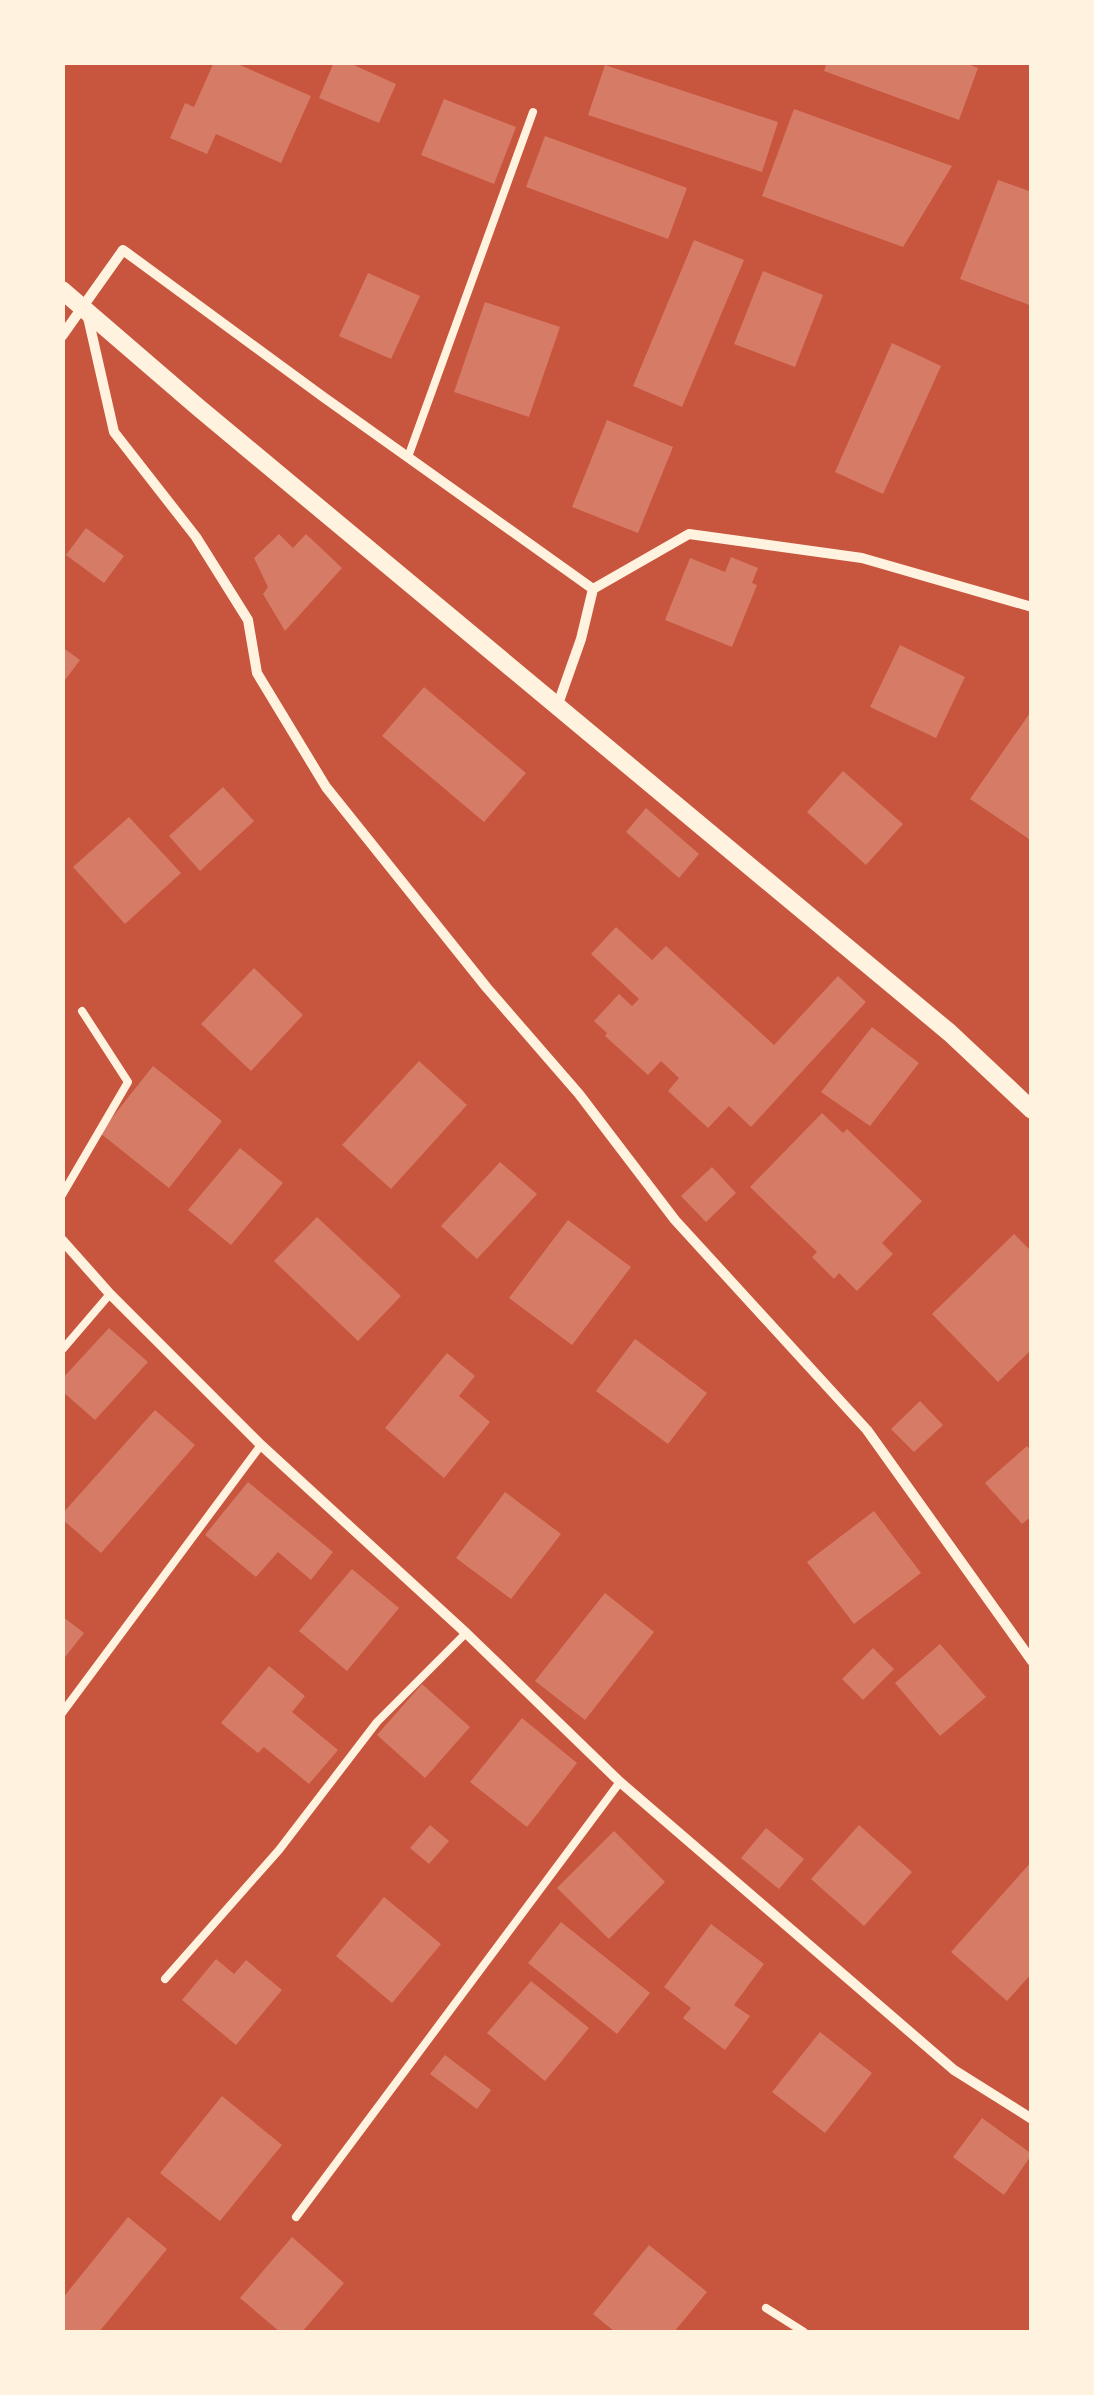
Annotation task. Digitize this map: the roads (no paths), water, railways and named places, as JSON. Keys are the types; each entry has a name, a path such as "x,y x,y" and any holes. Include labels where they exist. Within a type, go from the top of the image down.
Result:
{"street":[{"path":"62,336 123,250 593,589"},
{"path":"62,290 950,1034 1032,1110"},
{"path":"85,307 114,432 196,537 248,620 257,673 326,787 487,988 579,1094 675,1220 867,1430 1032,1661"},
{"path":"558,704 581,639 593,589 689,534 862,558 1032,608"},
{"path":"62,1240 110,1294 261,1445 466,1633 620,1782 954,2070 1032,2120"}],"lane":[{"path":"408,457 533,112"},
{"path":"62,1195 128,1082 82,1011"},
{"path":"62,1350 110,1294"},
{"path":"62,1713 261,1445"},
{"path":"165,1979 279,1850 377,1722 466,1633"},
{"path":"296,2217 620,1782"},
{"path":"766,2308 804,2332"}]}
